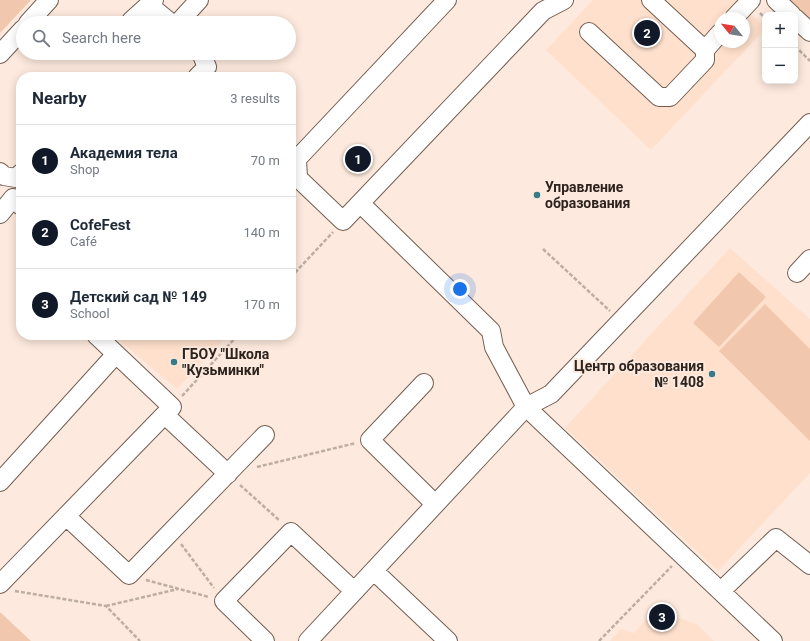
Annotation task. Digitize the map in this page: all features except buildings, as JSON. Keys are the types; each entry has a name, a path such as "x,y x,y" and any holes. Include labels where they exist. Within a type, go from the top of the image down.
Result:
{"street":[{"path":"34,16 49,0"},
{"path":"184,16 199,0"},
{"path":"447,0 297,159 298,178 343,220 543,11 564,0"},
{"path":"589,32 659,97 670,97 705,60 704,50 651,0"},
{"path":"740,12 751,0"},
{"path":"776,0 789,12"},
{"path":"136,16 151,2 164,16"},
{"path":"798,21 810,32"},
{"path":"0,54 16,37"},
{"path":"704,50 714,39"},
{"path":"202,72 207,67 204,60"},
{"path":"308,641 526,407 551,394 810,122"},
{"path":"12,175 16,197"},
{"path":"0,214 16,203"},
{"path":"360,203 491,331 494,347 526,407 773,641"},
{"path":"797,272 810,259"},
{"path":"101,340 228,474"},
{"path":"0,482 116,354"},
{"path":"424,383 370,440 435,504"},
{"path":"4,587 66,516 168,411"},
{"path":"66,516 129,575 265,435"},
{"path":"265,641 224,601 292,532 354,591"},
{"path":"721,592 776,538 810,565"},
{"path":"374,571 448,641"}],"path":[{"path":"797,48 810,61"},
{"path":"296,272 343,220"},
{"path":"543,249 621,321"},
{"path":"168,411 233,340"},
{"path":"228,474 370,440"},
{"path":"228,474 292,532"},
{"path":"171,531 224,601"},
{"path":"599,641 683,555"},
{"path":"129,575 224,601"},
{"path":"4,587 106,606 179,589"},
{"path":"106,606 140,641"}],"shaded area":[{"path":"0,0 31,0 0,33"},
{"path":"593,0 736,0 749,12 714,12 714,48 747,48 651,150 546,50"},
{"path":"788,0 810,0 810,20"},
{"path":"750,13 762,24 762,32 750,45"},
{"name":"Центр образования № 1408","path":"730,248 810,319 810,473 718,571 565,428"},
{"path":"739,272 766,297 719,347 693,323"},
{"path":"765,304 810,349 810,441 719,351"},
{"name":"ГБОУ \"Школа \"Кузьминки\"","path":"119,340 223,340 177,389"},
{"path":"656,609 698,625 714,641 610,641 621,629 634,633"},
{"path":"0,612 31,641 0,641"}],"place":[{"name":"CofeFest","path":"647,33"},
{"name":"Академия тела","path":"358,159"},
{"name":"Управление образования","path":"537,195"},
{"name":"ГБОУ \"Школа \"Кузьминки\"","path":"174,362"},
{"name":"Центр образования № 1408","path":"712,374"},
{"name":"Детский сад № 149","path":"662,617"}]}
